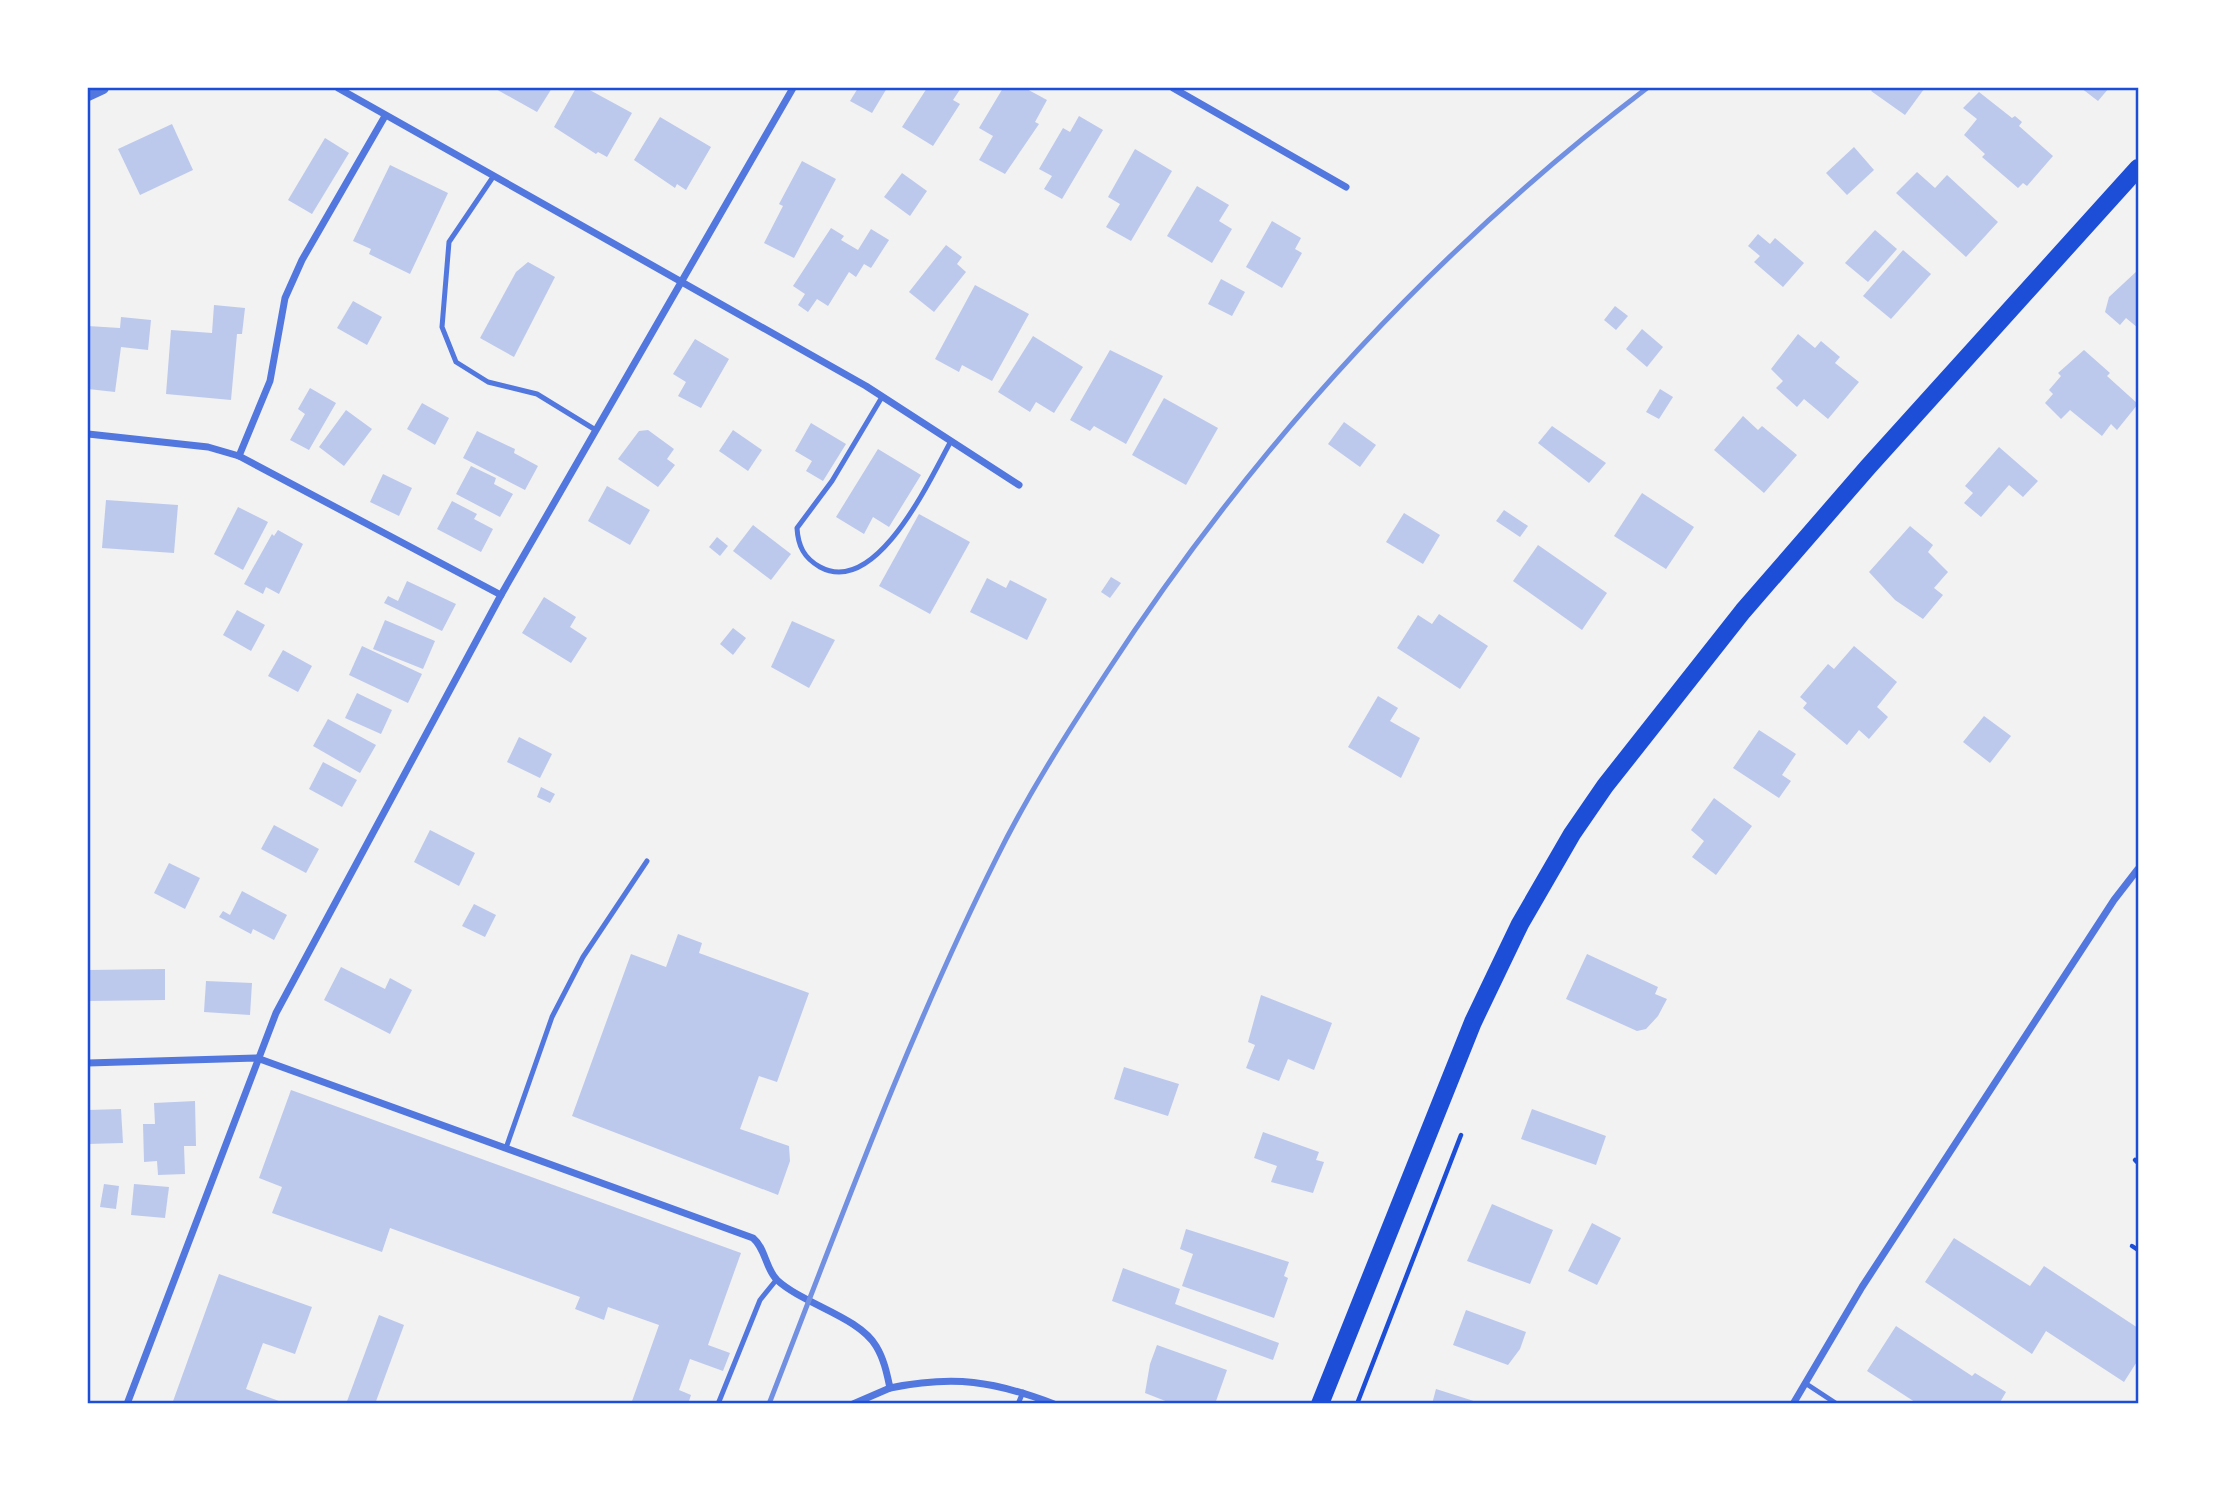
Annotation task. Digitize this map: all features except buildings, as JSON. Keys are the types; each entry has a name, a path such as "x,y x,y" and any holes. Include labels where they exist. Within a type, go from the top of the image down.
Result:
{"main road":[{"path":"1320,1404 1473,1022 1520,924 1572,834 1605,786 1743,611 1868,467 2138,168"}],"street":[{"path":"88,95 103,88"},
{"path":"338,88 882,397 1019,485"},
{"path":"127,1404 276,1013 501,595 594,429 793,88"},
{"path":"1172,88 1346,187"},
{"path":"239,456 270,381 285,298 302,260 385,116"},
{"path":"88,434 208,447 239,456 501,595"},
{"path":"1793,1404 1862,1287 2107,912 2138,869"},
{"path":"88,1063 257,1058 753,1238 760,1244 768,1266 777,1279 868,1338 880,1355 890,1388"},
{"path":"853,1404 890,1388 925,1381 966,1380 1023,1392 1054,1404"}],"lane":[{"path":"493,177 449,242 442,327 456,362 488,382 537,394 594,429"},
{"path":"882,397 832,481 797,528 798,545 811,562 827,570 849,570 869,560 895,538 951,441"},
{"path":"506,1148 552,1017 583,957 647,861"},
{"path":"718,1404 760,1300 777,1279"},
{"path":"1805,1383 1837,1404"},
{"path":"1018,1404 1023,1392"}],"path":[{"path":"1357,1404 1461,1135"},
{"path":"2132,1246 2138,1250"}],"railway":[{"path":"769,1404 876,1129 964,925 1021,811 1107,672 1223,508 1352,356 1493,216 1647,88"}]}
